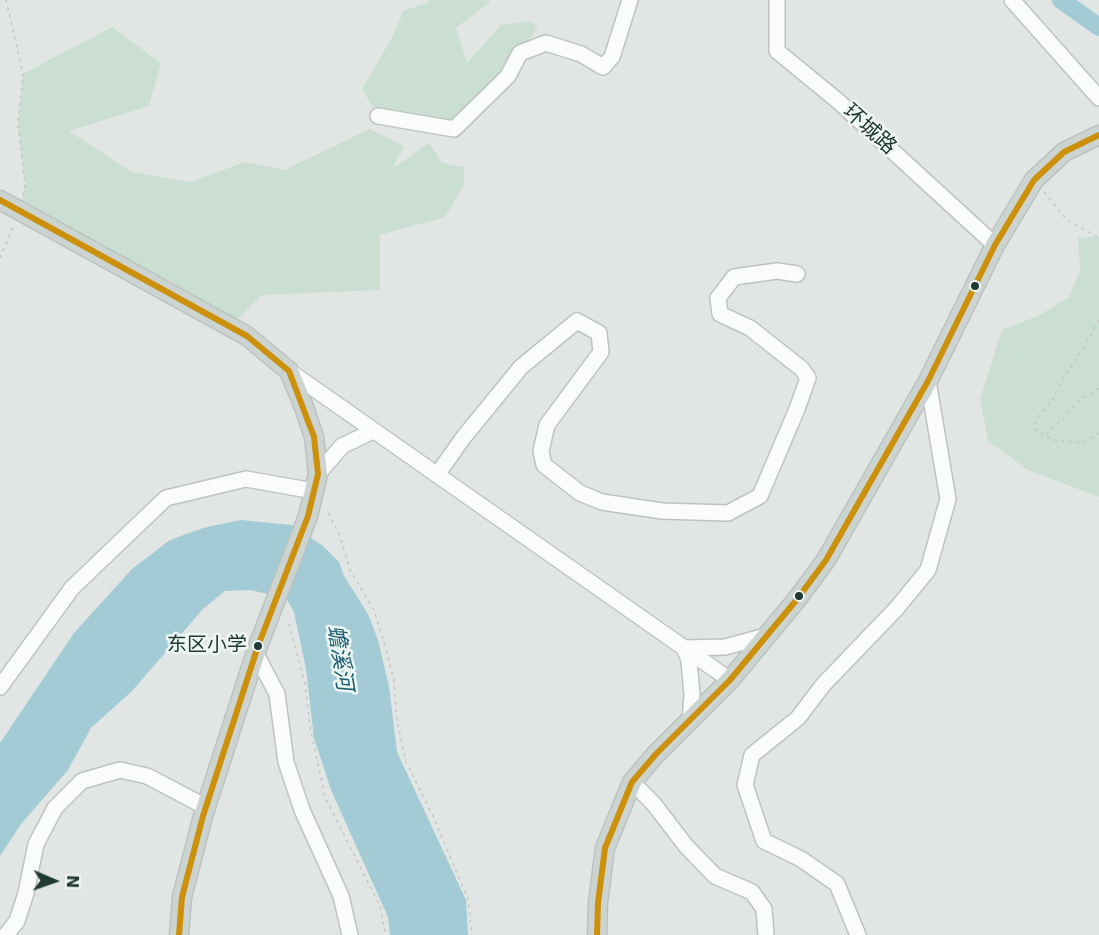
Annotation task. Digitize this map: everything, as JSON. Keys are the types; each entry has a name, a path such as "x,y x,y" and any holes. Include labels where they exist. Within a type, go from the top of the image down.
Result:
{"main road":[{"path":"597,935 598,903 605,848 632,782 656,754 730,680 826,560 928,381 995,246 1034,180 1064,152 1099,135"},
{"path":"0,200 247,336 289,371 314,437 316,483 308,516 267,621 206,807 182,897 179,935"}],"street":[{"path":"378,116 454,129 508,76 520,53 546,43 581,54 603,67 612,57 630,0"},
{"name":"环城路","path":"777,0 777,51 838,101 995,246"},
{"path":"1012,0 1099,98"},
{"path":"437,475 463,438 521,367 577,321 599,333 601,352 547,425 541,451 544,465 580,493 602,502 662,512 728,513 760,496 808,378 802,369 750,328 720,314 718,298 734,277 777,271 797,273"},
{"path":"289,371 730,680"},
{"path":"858,935 837,884 801,859 764,841 745,785 752,755 798,718 823,685 896,609 928,570 948,499 928,381"},
{"path":"0,687 72,588 166,498 246,479 316,483 342,446 374,431"},
{"path":"684,648 725,647 766,636"},
{"path":"684,648 689,660 692,695 690,721"},
{"path":"256,654 277,694 286,762 302,810 341,896 350,935"},
{"path":"6,935 17,921 26,893 36,844 55,808 82,781 120,770 147,776 206,807"},
{"path":"632,782 653,803 686,846 716,876 752,892 764,909 766,935"}],"path":[{"path":"0,258 20,209 25,184 18,124 23,74 6,0"},
{"path":"1034,180 1066,219 1099,237"},
{"path":"1099,320 1053,399 1036,419 1035,429 1052,440 1084,443 1099,432"},
{"path":"1045,435 1079,401 1099,388"},
{"path":"328,513 340,536 350,570 374,610 394,682 397,720 406,762 433,816 468,899 472,935"},
{"path":"289,624 305,683 312,736 325,797 380,906 386,935"}],"green space":[{"path":"429,0 489,0 489,3 456,28 467,63 501,25 529,21 538,27 520,53 454,129 378,116 362,89 394,34 403,11 427,3"},
{"path":"112,27 161,63 149,106 69,131 132,172 190,182 245,162 285,170 369,129 404,146 393,168 429,143 442,163 464,167 464,185 445,217 380,235 380,290 262,295 241,316 225,323 20,209 25,185 18,124 23,74"},
{"path":"1099,237 1099,497 1028,470 988,441 980,400 1002,330 1038,316 1069,297 1080,270 1078,238"}],"water":[{"path":"241,520 291,525 323,546 339,562 344,576 368,614 378,640 389,686 397,752 466,900 468,935 390,935 388,917 331,790 314,738 306,669 294,612 286,598 250,590 225,591 203,609 132,691 91,728 68,770 21,824 0,856 0,743 74,633 132,569 170,540 203,528"}],"waterway":[{"name":"蟾溪河","path":"1061,0 1099,27"}],"transit line":[{"path":"597,935 598,903 605,848 632,782 656,754 730,680 798,598 826,560 928,381 995,245 1034,180 1064,152 1099,135"},
{"path":"0,200 247,336 289,371 314,437 318,474 308,516 258,646 203,816 182,897 179,935"}],"place":[{"name":"东区小学","path":"258,646"}]}
